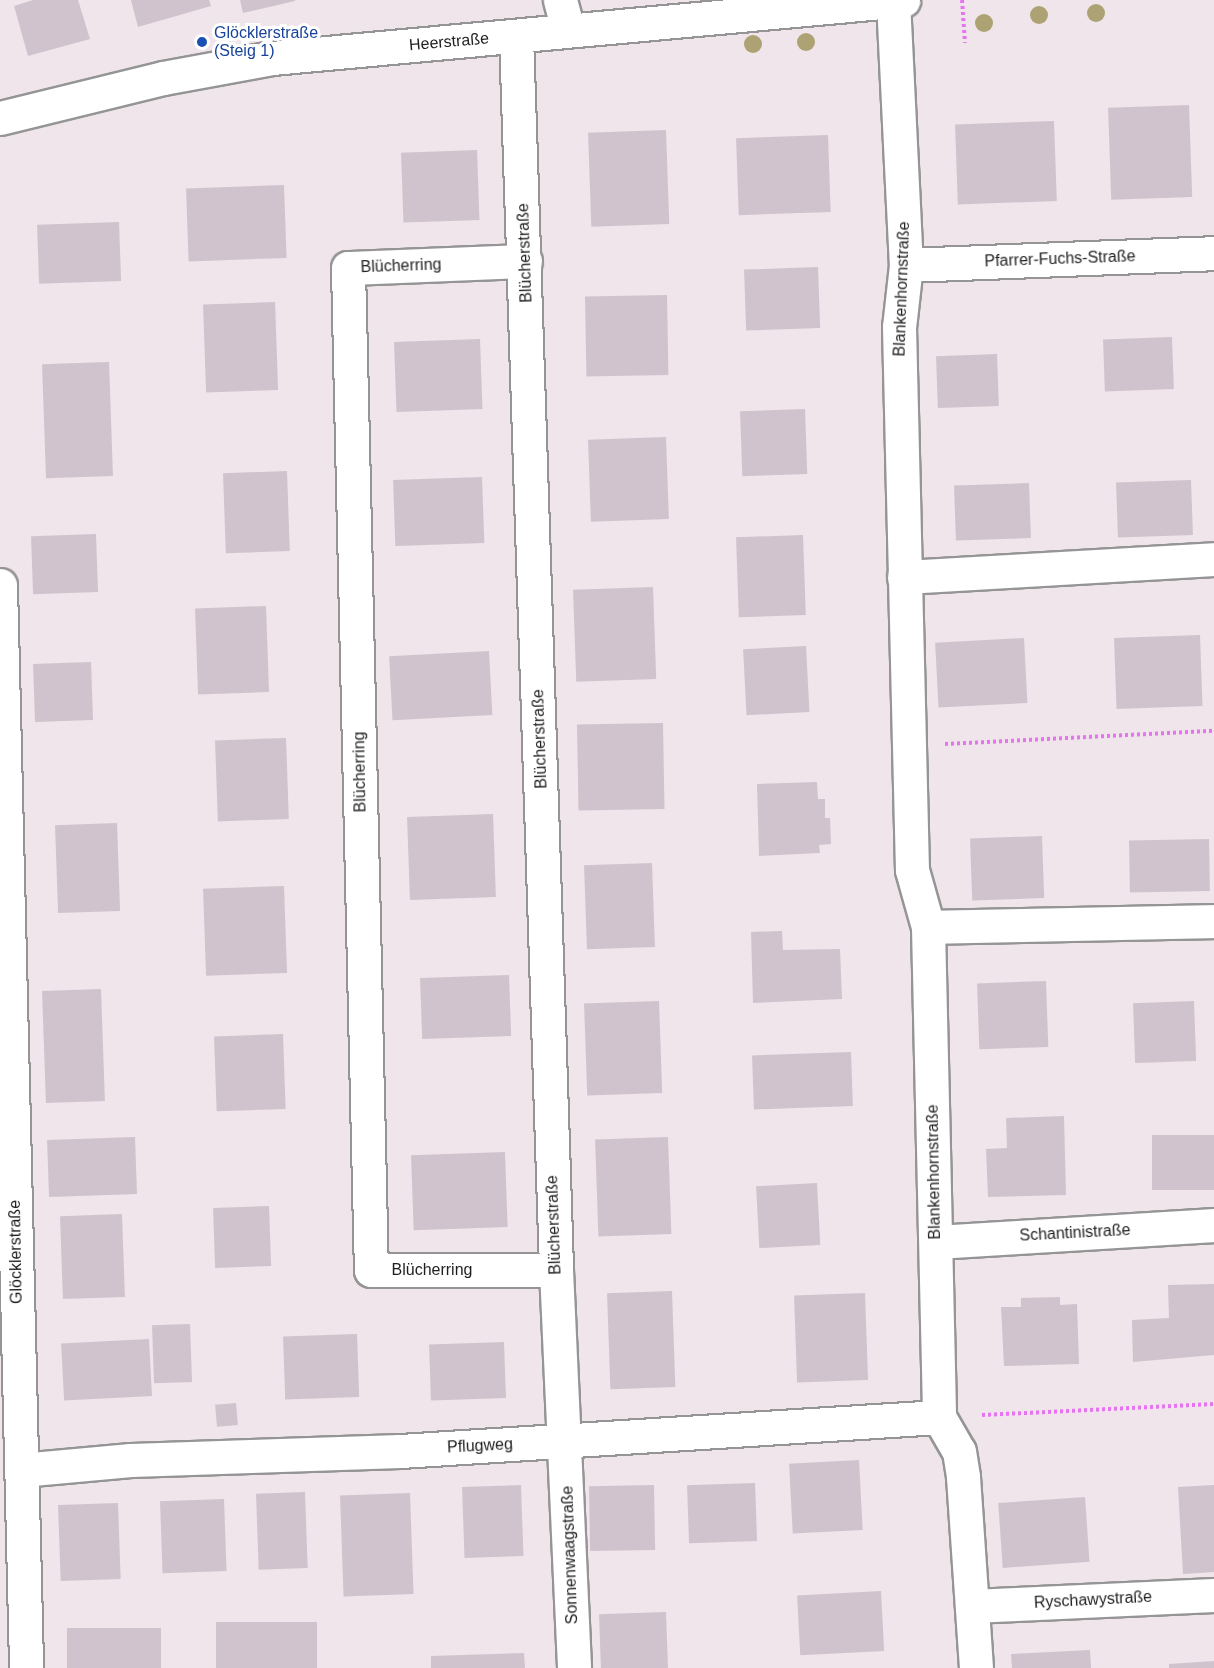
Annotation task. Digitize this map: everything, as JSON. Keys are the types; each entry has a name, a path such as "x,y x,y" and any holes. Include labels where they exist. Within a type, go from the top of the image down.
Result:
{"street":[{"name":"Heerstraße","path":"0,118 163,78 272,58 516,36 564,15 898,1"},
{"name":"Blankenhornstraße","path":"898,1 906,266 898,327 912,870 928,927 939,1417"},
{"name":"Blücherstraße","path":"516,36 556,1270 565,1442"},
{"name":"Pfarrer-Fuchs-Straße","path":"906,266 1214,253"},
{"name":"Blücherring","path":"525,261 348,268 371,1270 556,1270"},
{"path":"904,577 1214,559"},
{"name":"Glöcklerstraße","path":"0,585 26,1668"},
{"path":"928,927 1214,921"},
{"name":"Schantinistraße","path":"936,1242 1214,1225"},
{"path":"939,1417 959,1451 976,1668"},
{"name":"Pflugweg","path":"21,1470 131,1460 565,1442 939,1417"},
{"name":"Sonnenwaagstraße","path":"565,1442 574,1668"},
{"name":"Ryschawystraße","path":"972,1606 1214,1595"}],"path":[{"path":"962,0 966,44"},
{"path":"909,746 1214,731"},
{"path":"939,1417 1214,1404"}],"building":[{"path":"33,0 78,0 90,39 28,56 14,6"},
{"path":"131,0 209,0 211,6 138,27"},
{"path":"240,0 295,0 295,1 243,13"},
{"path":"1189,105 1192,197 1111,200 1108,108"},
{"path":"1054,121 1057,201 958,204 955,124"},
{"path":"666,130 669,224 591,227 588,133"},
{"path":"828,135 831,212 739,215 736,138"},
{"path":"477,150 479,220 403,223 401,153"},
{"path":"284,185 287,258 189,261 186,188"},
{"path":"119,222 121,281 39,284 37,225"},
{"path":"818,267 820,328 746,331 744,270"},
{"path":"667,295 668,375 586,376 585,296"},
{"path":"275,302 278,390 206,392 203,305"},
{"path":"1172,337 1174,389 1105,391 1103,339"},
{"path":"480,339 482,409 396,412 394,342"},
{"path":"997,354 999,406 938,408 936,356"},
{"path":"109,362 113,476 46,478 42,364"},
{"path":"805,409 807,474 742,476 740,411"},
{"path":"666,437 669,519 591,522 588,440"},
{"path":"287,471 290,551 226,553 223,473"},
{"path":"482,477 484,543 395,546 393,480"},
{"path":"1191,480 1193,535 1118,538 1116,483"},
{"path":"1029,483 1031,538 956,541 954,486"},
{"path":"96,534 98,592 33,594 31,536"},
{"path":"803,535 806,615 739,617 736,537"},
{"path":"653,587 656,679 576,682 573,590"},
{"path":"266,606 269,692 198,694 195,608"},
{"path":"1200,635 1202,706 1117,709 1114,638"},
{"path":"1024,638 1027,703 939,708 935,643"},
{"path":"806,646 809,712 747,715 743,649"},
{"path":"489,651 492,715 392,720 389,656"},
{"path":"91,662 93,720 35,722 33,664"},
{"path":"663,723 665,809 579,810 577,725"},
{"path":"286,738 289,819 218,821 215,740"},
{"path":"817,782 818,799 825,799 825,818 830,818 831,844 819,845 820,853 759,856 757,784"},
{"path":"493,814 496,897 410,900 407,817"},
{"path":"117,823 120,911 58,913 55,825"},
{"path":"1042,836 1044,898 972,900 970,839"},
{"path":"1209,839 1210,891 1130,892 1129,840"},
{"path":"652,863 655,947 587,949 584,865"},
{"path":"284,886 287,973 206,976 203,889"},
{"path":"782,931 783,950 840,949 842,999 753,1003 751,932"},
{"path":"509,975 511,1036 422,1039 420,978"},
{"path":"1046,981 1048,1047 979,1049 977,983"},
{"path":"101,989 105,1101 46,1103 42,991"},
{"path":"659,1001 662,1093 587,1096 584,1004"},
{"path":"1194,1001 1196,1061 1135,1063 1133,1003"},
{"path":"283,1034 286,1109 217,1111 214,1036"},
{"path":"851,1052 853,1106 754,1109 752,1055"},
{"path":"1064,1116 1066,1195 988,1197 986,1149 1007,1148 1006,1118"},
{"path":"1152,1135 1214,1135 1214,1190 1152,1190"},
{"path":"135,1137 137,1194 49,1197 47,1140"},
{"path":"668,1137 671,1234 598,1236 595,1140"},
{"path":"505,1152 508,1227 414,1230 411,1155"},
{"path":"817,1183 820,1245 759,1248 756,1186"},
{"path":"269,1206 271,1266 215,1268 213,1208"},
{"path":"122,1214 125,1297 63,1299 60,1216"},
{"path":"1214,1284 1214,1355 1133,1362 1132,1320 1169,1318 1168,1285"},
{"path":"672,1291 675,1387 610,1389 607,1293"},
{"path":"865,1293 868,1380 797,1382 794,1295"},
{"path":"1060,1297 1060,1305 1077,1304 1079,1364 1004,1366 1001,1307 1021,1307 1021,1298"},
{"path":"190,1324 192,1382 154,1383 152,1325"},
{"path":"357,1334 359,1397 285,1400 283,1337"},
{"path":"149,1339 152,1396 64,1401 61,1344"},
{"path":"504,1342 506,1398 431,1401 429,1345"},
{"path":"236,1403 238,1425 217,1427 215,1405"},
{"path":"859,1460 863,1530 793,1534 789,1464"},
{"path":"755,1483 757,1541 689,1543 687,1485"},
{"path":"521,1485 523,1556 465,1558 462,1487"},
{"path":"654,1485 655,1550 590,1551 589,1486"},
{"path":"1214,1485 1214,1572 1183,1574 1178,1487"},
{"path":"305,1492 308,1568 259,1570 256,1494"},
{"path":"410,1493 414,1594 344,1596 340,1495"},
{"path":"1085,1497 1090,1562 1003,1568 998,1503"},
{"path":"224,1499 227,1571 163,1573 160,1501"},
{"path":"118,1503 121,1579 61,1581 58,1505"},
{"path":"881,1591 884,1651 800,1655 797,1595"},
{"path":"666,1612 668,1668 601,1668 599,1614"},
{"path":"216,1622 317,1622 317,1668 216,1668"},
{"path":"67,1628 161,1628 161,1668 67,1668"},
{"path":"1090,1650 1091,1668 1012,1668 1011,1654"},
{"path":"524,1653 525,1668 431,1668 431,1656"},
{"path":"1214,1661 1214,1668 1169,1668 1169,1664"}],"place":[{"name":"Glöcklerstraße (Steig 1)","path":"202,42"}]}
